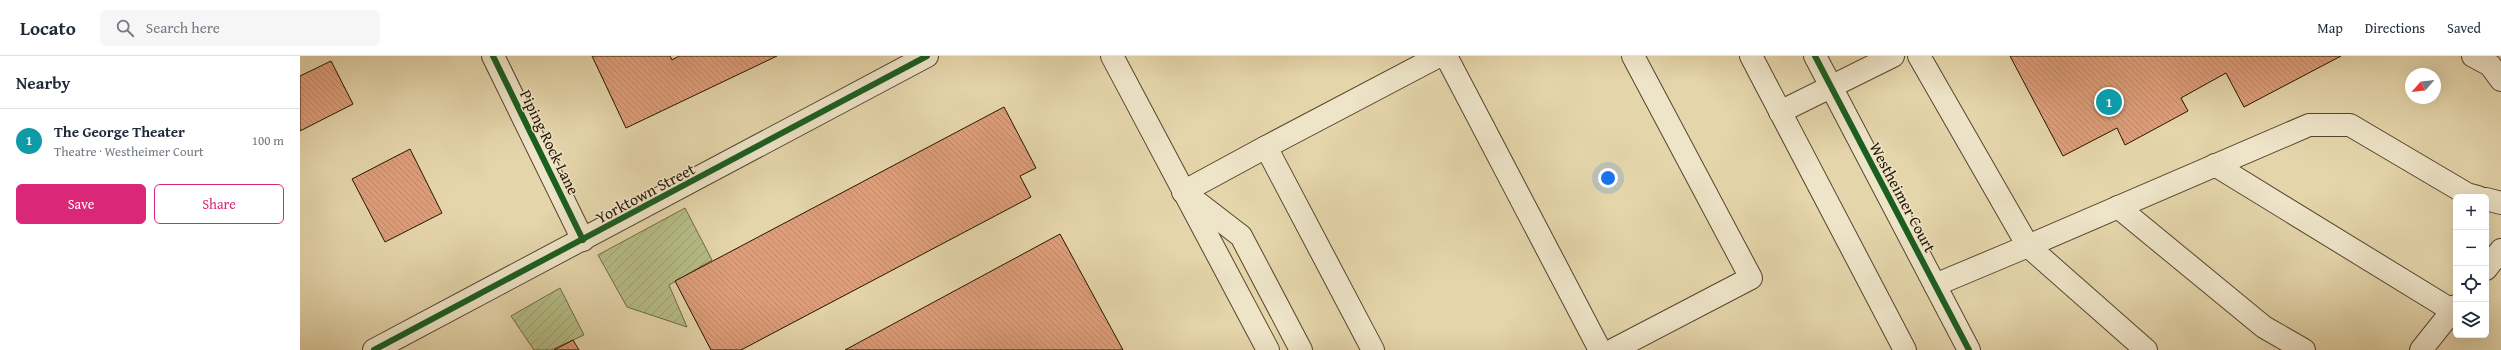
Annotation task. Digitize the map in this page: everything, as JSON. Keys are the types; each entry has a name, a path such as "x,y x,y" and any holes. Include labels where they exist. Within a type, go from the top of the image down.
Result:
{"street":[{"name":"Piping Rock Lane","path":"493,56 583,240"},
{"name":"Yorktown Street","path":"374,350 927,56"},
{"path":"1112,56 1268,350"},
{"path":"1183,192 1439,56"},
{"path":"1446,56 1600,350"},
{"path":"1613,350 1751,278 1633,56"},
{"path":"1751,56 1906,350"},
{"name":"Westheimer Court","path":"1815,56 1969,350"},
{"path":"1919,56 2028,246 2146,350"},
{"path":"2473,56 2490,65 2501,80"},
{"path":"1780,112 1831,87 1882,59"},
{"path":"1935,285 2309,125 2350,125 2467,194"},
{"path":"1266,147 1373,350"},
{"path":"2215,165 2453,308"},
{"path":"1183,192 1242,236 1302,350"},
{"path":"2489,200 2501,203"},
{"path":"2118,207 2264,327 2304,350"},
{"path":"2488,266 2501,250"},
{"path":"2421,350 2453,310"}],"green space":[{"path":"685,208 712,260 669,285 687,327 627,307 598,255"},
{"path":"560,288 584,335 551,350 534,350 511,316"}],"building":[{"path":"592,56 670,56 672,60 679,56 777,56 626,128"},
{"path":"2010,56 2341,56 2244,107 2226,73 2181,98 2188,111 2125,145 2117,128 2063,156"},
{"path":"331,61 353,104 300,131 300,76"},
{"path":"1004,107 1036,168 1020,176 1031,197 741,350 711,350 675,281"},
{"path":"410,149 442,213 385,242 352,179"},
{"path":"1060,234 1123,350 845,350"},
{"path":"573,340 579,350 554,350"}],"cycle path":[{"path":"493,56 583,240"},
{"path":"374,350 927,56"},
{"path":"1815,56 1969,350"}],"place":[{"name":"The George Theater","path":"2109,102"}]}
